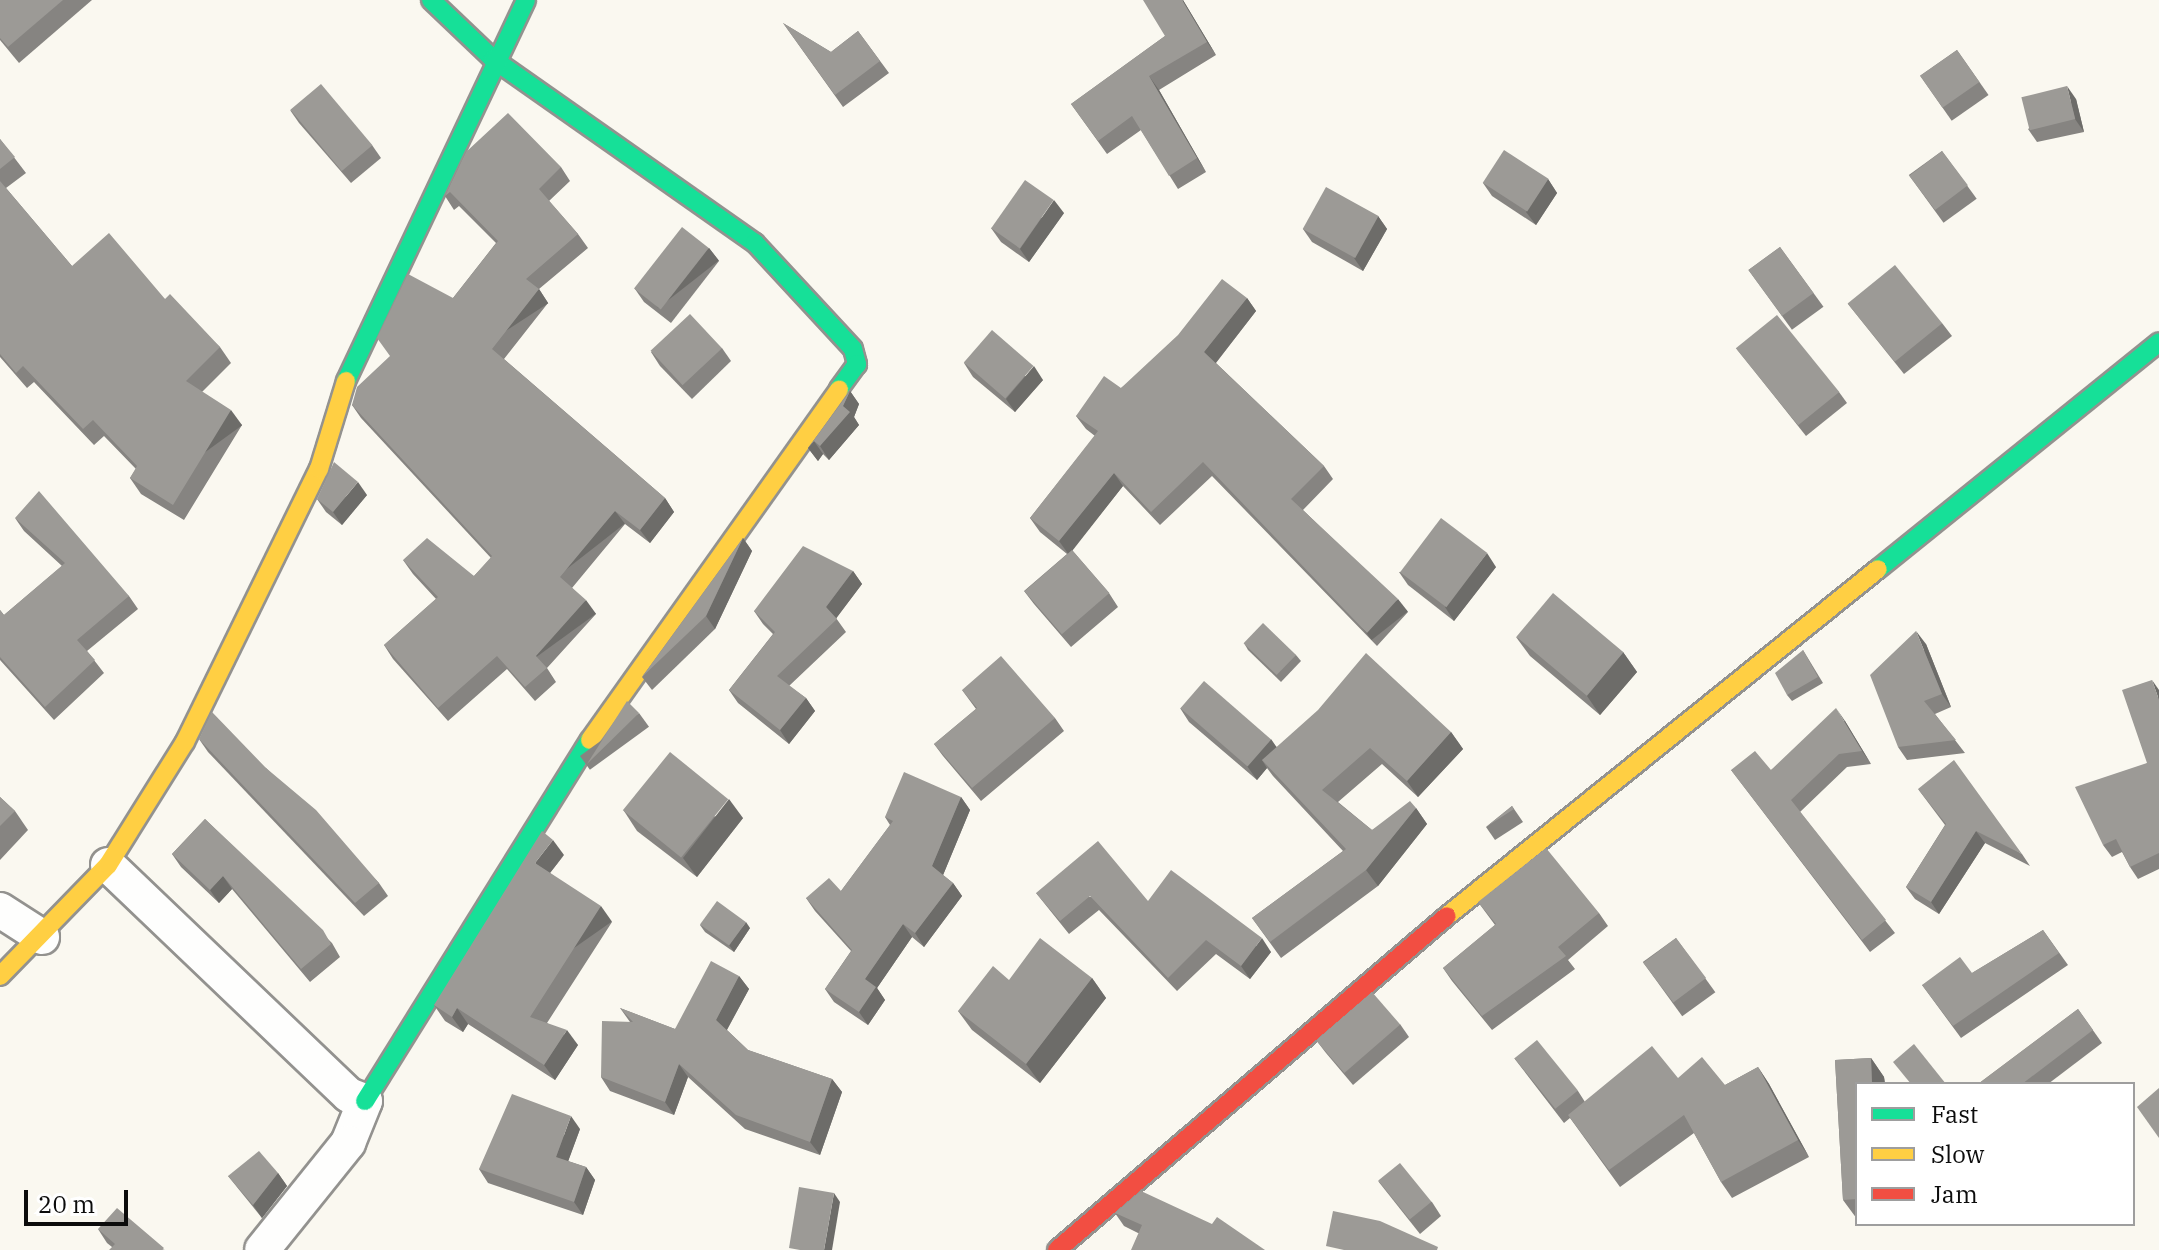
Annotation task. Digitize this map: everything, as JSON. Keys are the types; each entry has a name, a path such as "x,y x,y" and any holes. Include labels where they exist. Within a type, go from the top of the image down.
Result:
{"street":[{"path":"262,1250 348,1143 365,1101 627,681 857,364 853,349 755,243 493,59 431,0"},
{"path":"0,976 42,937 108,865 185,742 299,509 350,370 493,59 526,0"},
{"path":"1057,1250 1470,897 2159,342"},
{"path":"108,865 349,1095 365,1101"},
{"path":"0,910 42,937"}],"building":[{"path":"0,0 63,0 8,47 0,38"},
{"path":"1143,0 1182,0 1207,42 1149,76 1197,158 1169,176 1132,116 1098,141 1071,104 1165,36"},
{"path":"783,23 831,52 858,31 880,61 835,95"},
{"path":"1957,50 1979,82 1943,108 1920,76"},
{"path":"321,84 372,145 342,171 290,110"},
{"path":"2067,86 2075,119 2030,130 2021,97"},
{"path":"508,113 561,167 539,189 578,234 526,279 539,289 492,349 665,498 640,530 615,511 560,577 586,600 536,656 547,668 525,687 497,656 438,708 384,645 438,597 403,560 427,538 474,576 492,556 352,405 357,387 390,356 377,338 408,274 453,298 498,241 450,192 445,196 466,152"},
{"path":"0,139 15,157 0,169"},
{"path":"1504,150 1548,179 1527,212 1483,183"},
{"path":"1942,151 1968,185 1935,210 1909,176"},
{"path":"1025,180 1054,200 1020,248 991,228"},
{"path":"0,181 72,266 109,233 165,299 170,294 220,347 186,381 231,410 173,505 130,478 137,466 93,420 83,429 23,366 16,373 0,354"},
{"path":"1326,187 1378,216 1355,258 1303,229"},
{"path":"682,227 709,248 661,309 634,288"},
{"path":"1780,247 1814,293 1782,316 1748,270"},
{"path":"1895,265 1942,323 1895,362 1848,303"},
{"path":"1222,279 1247,298 1204,352 1324,466 1291,499 1398,599 1367,633 1203,462 1151,512 1114,473 1059,541 1030,518 1098,431 1076,416 1104,376 1121,388 1178,335"},
{"path":"690,314 722,348 683,385 651,351"},
{"path":"1777,315 1839,392 1798,425 1736,348"},
{"path":"992,330 1034,366 1005,399 964,362"},
{"path":"850,391 843,406 850,412 820,446 814,441 808,448"},
{"path":"334,462 358,482 333,512 317,499"},
{"path":"39,491 129,596 77,640 95,660 45,707 0,657 0,610 4,615 65,563 15,518"},
{"path":"1441,518 1487,553 1446,607 1400,572"},
{"path":"743,538 706,616 642,677"},
{"path":"803,546 853,571 826,607 837,619 777,676 806,698 780,730 729,690 775,632 754,611"},
{"path":"1072,550 1109,593 1062,634 1024,591"},
{"path":"1553,593 1623,652 1587,696 1516,637"},
{"path":"1263,623 1296,655 1277,675 1244,643"},
{"path":"1916,631 1942,694 1924,701 1956,740 1898,747 1870,675"},
{"path":"1803,650 1818,677 1787,695 1775,673"},
{"path":"1366,653 1451,732 1407,781 1370,748 1322,790 1372,830 1410,801 1416,808 1366,870 1270,942 1252,918 1346,849 1262,760 1318,710"},
{"path":"1001,656 1055,718 972,788 934,744 977,708 962,690"},
{"path":"2152,680 2159,700 2159,853 2130,867 2116,839 2103,845 2075,787 2147,763 2122,690"},
{"path":"1204,681 1271,739 1248,767 1180,708"},
{"path":"627,701 639,713 587,764"},
{"path":"1836,708 1862,751 1839,754 1791,800 1886,920 1862,940 1731,770 1755,751 1771,770"},
{"path":"212,712 266,768 316,810 379,883 355,903 199,739"},
{"path":"670,752 728,799 681,857 623,810"},
{"path":"1954,760 2022,854 1976,831 1931,902 1906,887 1946,824 1918,789"},
{"path":"904,772 961,797 932,866 953,883 915,933 903,924 865,979 876,987 859,1012 825,989 852,950 806,898 829,878 841,891 893,821 885,817"},
{"path":"0,797 15,811 0,826"},
{"path":"1512,806 1514,809 1486,827"},
{"path":"205,819 323,930 331,944 301,969 223,876 210,890 172,854"},
{"path":"542,831 553,840 535,863 601,906 530,1017 567,1030 544,1065 457,1008 452,1017 434,1005"},
{"path":"1098,841 1148,901 1171,870 1262,938 1241,966 1206,940 1168,978 1090,896 1060,921 1036,893"},
{"path":"1546,848 1599,913 1558,947 1566,956 1482,1016 1443,968 1496,924 1478,902"},
{"path":"717,901 746,922 729,946 700,924"},
{"path":"2043,930 2059,953 1953,1026 1922,985 1960,957 1972,973"},
{"path":"1040,938 1092,978 1026,1064 958,1011 993,966 1009,980"},
{"path":"1676,938 1706,978 1673,1003 1643,963"},
{"path":"711,961 739,976 716,1020 748,1050 832,1079 810,1142 736,1115 679,1064 665,1102 601,1077 602,1021 633,1022 620,1008 675,1029"},
{"path":"1372,992 1400,1024 1344,1073 1316,1041"},
{"path":"2078,1009 2093,1030 2025,1082 1981,1082"},
{"path":"1537,1040 1578,1091 1555,1109 1514,1058"},
{"path":"1914,1044 1944,1082 1909,1082 1893,1062"},
{"path":"1652,1046 1678,1078 1702,1057 1725,1085 1758,1067 1798,1140 1721,1182 1684,1115 1609,1170 1568,1115"},
{"path":"1871,1058 1872,1082 1855,1082 1855,1199 1843,1200 1835,1060"},
{"path":"2159,1088 2159,1138 2137,1107"},
{"path":"512,1094 571,1116 556,1157 586,1167 574,1202 479,1169"},
{"path":"259,1151 278,1173 253,1205 228,1176"},
{"path":"1400,1163 1431,1202 1410,1219 1378,1181"},
{"path":"799,1187 834,1193 824,1250 789,1248"},
{"path":"1141,1191 1212,1224 1217,1217 1265,1250 1131,1250 1142,1225 1115,1213"},
{"path":"117,1208 164,1248 109,1250 115,1244 98,1229"},
{"path":"1333,1211 1380,1221 1438,1247 1437,1250 1344,1250 1326,1246"}],"traffic: fast":[{"path":"431,0 493,59 755,243 853,349 857,364 839,389"},
{"path":"346,381 526,0"},
{"path":"1878,569 2159,342"},
{"path":"365,1101 590,740"}],"traffic: slow":[{"path":"0,976 108,865 185,742 319,469 346,381"},
{"path":"590,740 839,389"},
{"path":"1447,916 1878,569"}],"traffic: jam":[{"path":"1057,1250 1447,916"}]}
